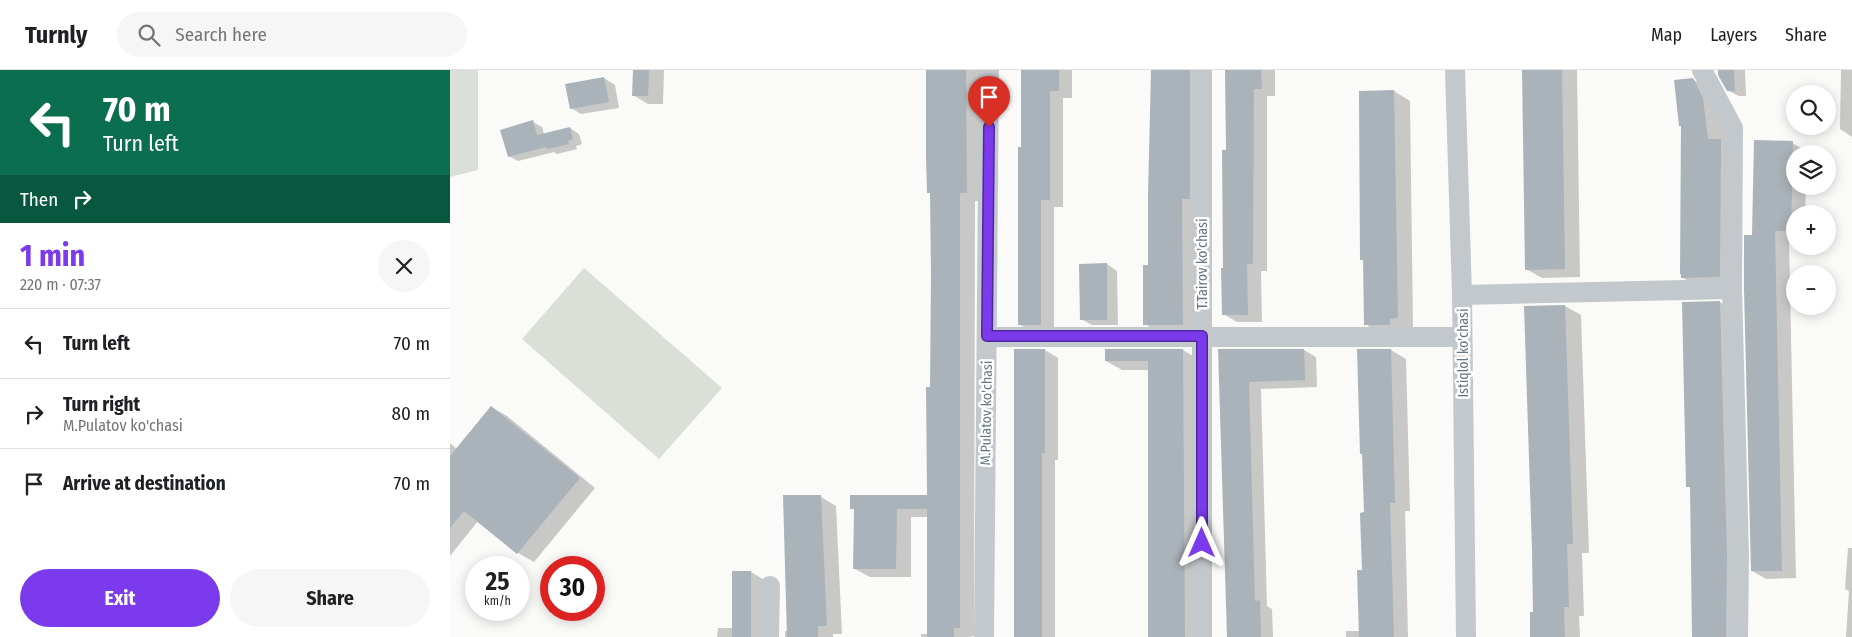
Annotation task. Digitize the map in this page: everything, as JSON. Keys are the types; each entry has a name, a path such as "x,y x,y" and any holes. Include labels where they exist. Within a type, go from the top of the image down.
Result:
{"street":[{"name":"M.Pulatov ko'chasi","path":"984,637 989,70"},
{"name":"T.Tairov ko'chasi","path":"1202,70 1202,637"},
{"name":"Istiqlol ko'chasi","path":"1455,70 1462,295 1466,637"},
{"path":"1702,70 1733,128 1732,289 1739,556 1738,637"},
{"path":"1462,295 1732,289"},
{"path":"987,336 1462,337"},
{"path":"769,637 770,586"}],"shaded area":[{"path":"450,70 478,70 478,170 450,177"},
{"path":"584,268 722,388 659,459 522,339"}],"building":[{"path":"633,70 649,70 648,96 632,96"},
{"path":"926,70 966,70 967,193 960,193 960,628 954,628 954,637 927,637 927,509 897,509 896,569 853,569 854,509 850,509 850,495 927,495 926,387 930,387 931,274 930,193 927,193 926,158"},
{"path":"1021,70 1059,70 1059,91 1050,91 1050,200 1041,200 1041,325 1018,325 1018,147 1021,147"},
{"path":"1151,70 1190,70 1190,199 1182,199 1183,325 1143,325 1143,265 1148,265"},
{"path":"1225,70 1261,70 1262,89 1254,89 1253,264 1247,264 1248,315 1222,315 1222,150 1226,150"},
{"path":"1522,70 1562,70 1565,269 1525,270"},
{"path":"1718,70 1734,70 1735,91 1727,91 1718,75"},
{"path":"604,77 609,102 570,109 565,84"},
{"path":"1693,78 1703,98 1708,139 1721,139 1720,277 1681,278 1680,274 1681,126 1679,126 1674,80"},
{"path":"1394,90 1398,318 1390,319 1390,325 1364,325 1363,260 1360,260 1359,91"},
{"path":"533,120 537,135 570,127 573,139 568,141 569,144 547,149 546,147 508,157 500,130"},
{"path":"1754,140 1793,141 1793,145 1786,145 1786,195 1792,195 1792,205 1786,205 1786,231 1775,231 1782,571 1751,571 1744,235 1752,235"},
{"path":"1107,263 1107,320 1080,320 1079,264"},
{"path":"1720,301 1727,556 1726,637 1692,637 1690,487 1686,487 1682,302"},
{"path":"1565,305 1573,544 1567,544 1569,607 1564,607 1565,637 1530,637 1530,612 1533,612 1532,550 1524,306"},
{"path":"1014,349 1045,349 1045,453 1042,453 1042,637 1014,637"},
{"path":"1105,349 1183,349 1185,637 1148,637 1148,361 1105,361"},
{"path":"1218,349 1304,349 1305,380 1249,382 1255,601 1260,600 1261,637 1227,637"},
{"path":"1357,349 1391,349 1395,503 1390,503 1394,637 1359,637 1357,570 1362,570 1360,513 1364,512 1362,454 1360,454"},
{"path":"491,406 580,478 517,554 464,511 450,528 450,456"},
{"path":"783,495 821,495 827,626 818,626 818,637 787,637"},
{"path":"732,571 751,571 751,637 732,637"}],"route":[{"path":"989,127 987,336 1202,336 1202,543"}]}
